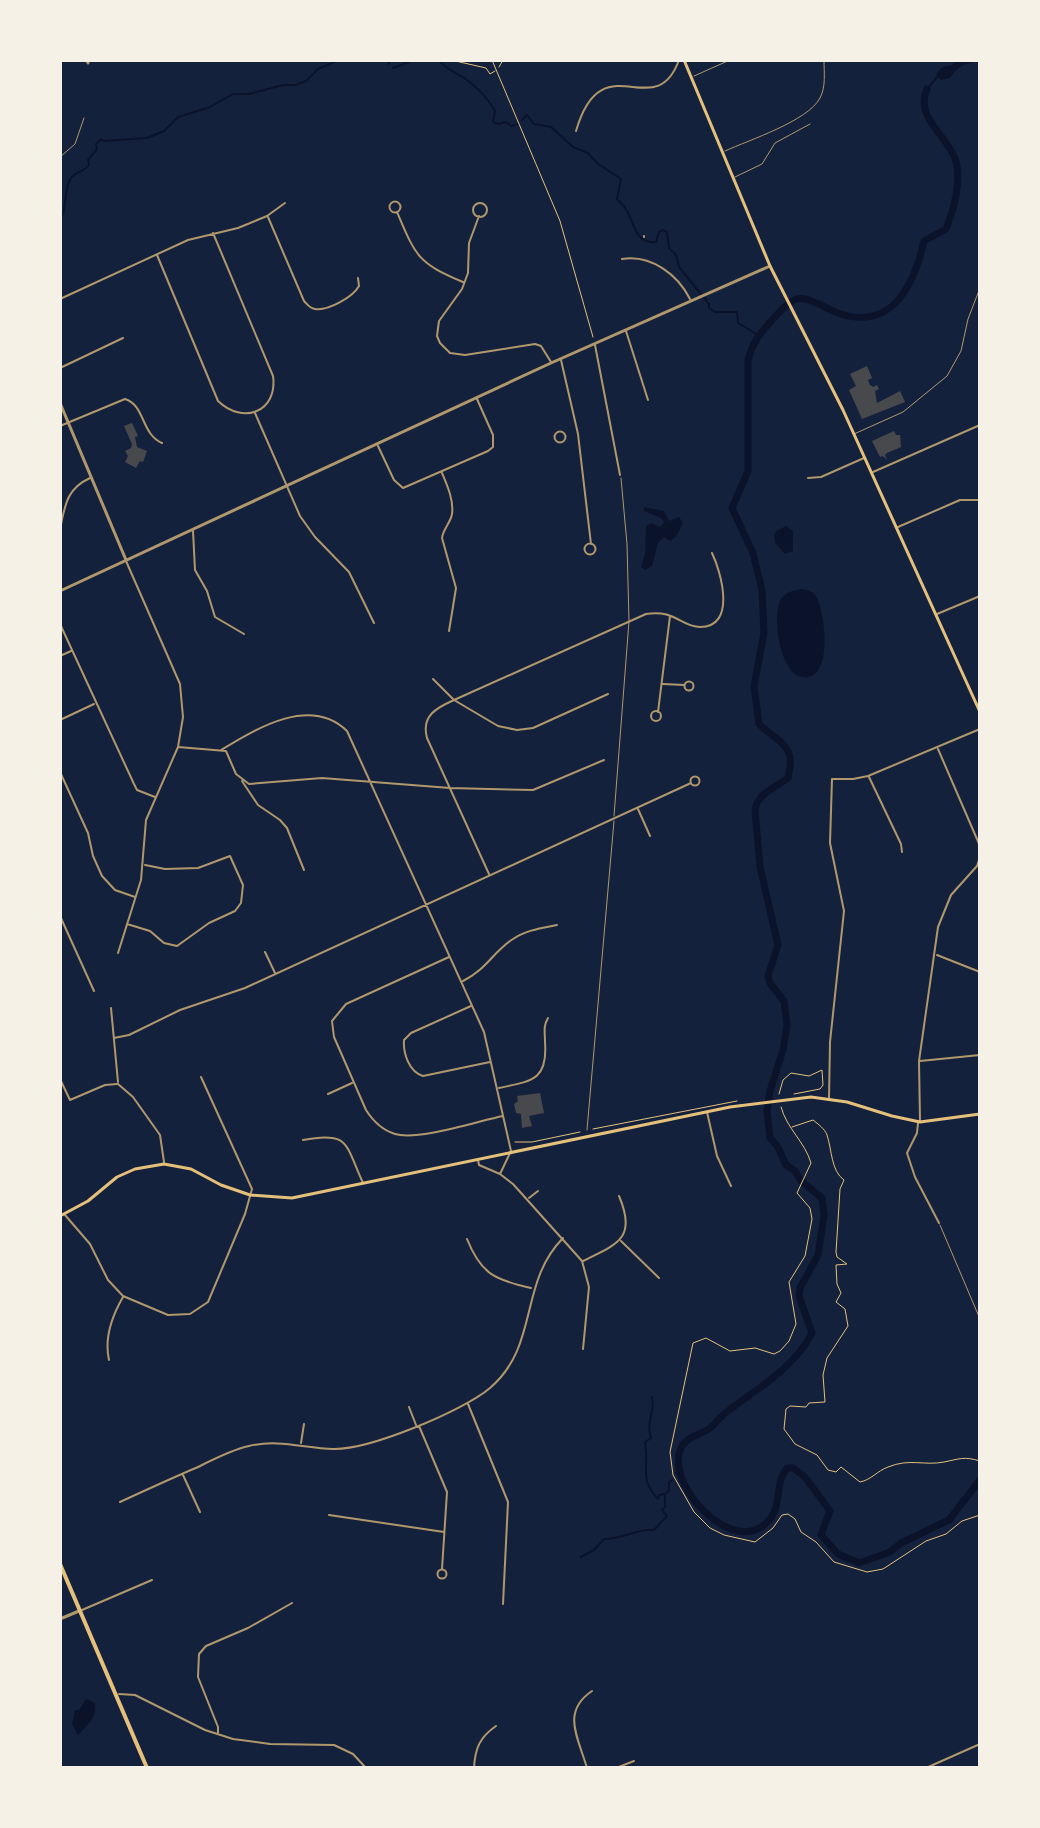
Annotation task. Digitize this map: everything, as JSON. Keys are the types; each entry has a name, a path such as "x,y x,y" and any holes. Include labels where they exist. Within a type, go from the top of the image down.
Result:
{"main road":[{"path":"682,60 770,266 872,472 980,712"},
{"path":"62,1215 88,1201 117,1177 135,1169 164,1164 191,1169 221,1185 250,1195 292,1198 707,1111 789,1097 829,1098 919,1122 980,1114"},
{"path":"60,1564 147,1768"}],"street":[{"path":"576,131 583,108 597,91 616,85 639,90 658,86 674,75 682,60"},
{"path":"60,299 188,240 238,228 267,216 285,203"},
{"path":"397,212 420,258 431,268 465,282"},
{"path":"267,216 304,301 309,306 322,309 350,296 359,286 358,278"},
{"path":"479,216 469,243 470,264 465,282 439,321 437,336 444,349 465,355 535,344 541,346 551,363"},
{"path":"157,255 218,401 232,413 255,412 271,396 275,386 273,376 213,233"},
{"path":"622,259 637,259 666,269 684,287 691,300"},
{"path":"60,591 476,397 770,266"},
{"path":"625,330 648,400"},
{"path":"60,368 123,338"},
{"path":"595,343 620,475"},
{"path":"561,359 578,434 591,544"},
{"path":"377,443 397,485 409,487 442,472 493,447 493,435 476,397"},
{"path":"60,426 125,399 136,405 149,435 162,443"},
{"path":"60,403 180,684 183,717 178,747 155,797 144,832 144,865 118,953"},
{"path":"255,412 286,486 309,530 349,572 374,623"},
{"path":"872,472 980,425"},
{"path":"565,436 578,434"},
{"path":"808,478 821,477 865,458"},
{"path":"442,472 449,491 452,515 442,538 456,588 449,631"},
{"path":"60,529 69,493 91,478"},
{"path":"897,528 960,500 980,500"},
{"path":"193,529 195,570 207,591 215,617 244,634"},
{"path":"489,874 425,731 431,713 629,621 655,613 671,615 701,627 713,622 719,616 724,589 712,553"},
{"path":"936,615 980,596"},
{"path":"658,712 671,615"},
{"path":"60,624 137,790 155,797"},
{"path":"60,656 72,651"},
{"path":"433,679 454,700 498,726 517,730 533,728 608,694"},
{"path":"662,683 684,685"},
{"path":"60,720 95,703"},
{"path":"221,750 274,721 290,718 327,718 347,731 484,1032 511,1151 500,1174"},
{"path":"829,1098 830,1042 844,911 830,843 832,779 868,776 980,729"},
{"path":"178,747 226,751 258,805 287,828 304,870"},
{"path":"937,748 980,846"},
{"path":"241,780 260,784 322,778 450,788 533,790 604,760"},
{"path":"60,772 88,833 102,876 115,890 135,897"},
{"path":"868,776 902,852"},
{"path":"114,1038 129,1035 180,1010 245,988 691,783"},
{"path":"638,808 650,836"},
{"path":"127,924 150,931 164,943 177,946 209,923 235,911 241,903 243,885 230,856 198,868 165,869 144,865"},
{"path":"939,1223 915,1177 907,1153 919,1122 919,1061 938,927 951,895 977,866 980,857"},
{"path":"60,916 94,991"},
{"path":"461,981 487,966 514,938 557,925"},
{"path":"265,952 275,974"},
{"path":"936,955 980,972"},
{"path":"451,957 340,1009 332,1021 332,1029 353,1083 372,1120 381,1128 400,1135 419,1135 504,1116"},
{"path":"473,1005 411,1033 404,1040 404,1050 413,1071 423,1076 492,1062"},
{"path":"111,1008 118,1084 133,1097 160,1135 164,1164"},
{"path":"498,1089 531,1081 543,1069 546,1057 544,1024 548,1018"},
{"path":"919,1061 980,1055"},
{"path":"62,1215 90,1244 108,1280 123,1296 168,1315 190,1314 201,1309 215,1288 252,1189 201,1077"},
{"path":"60,1079 70,1100 105,1085 118,1084"},
{"path":"328,1094 353,1083"},
{"path":"707,1111 717,1156 731,1186"},
{"path":"303,1140 326,1135 340,1139 349,1151 363,1184"},
{"path":"478,1160 479,1165 500,1174 528,1199 582,1261 589,1287 583,1349"},
{"path":"528,1199 538,1191"},
{"path":"582,1261 620,1240 627,1225 619,1196"},
{"path":"120,1502 250,1446 278,1443 334,1449 360,1447 467,1403 490,1388 515,1356 526,1330 533,1288 543,1263 563,1238"},
{"path":"467,1239 475,1259 492,1276 533,1288"},
{"path":"620,1240 659,1278"},
{"path":"109,1360 109,1333 123,1296"},
{"path":"467,1403 508,1502 503,1604"},
{"path":"409,1407 447,1492 442,1569"},
{"path":"301,1444 304,1424"},
{"path":"183,1474 200,1512"},
{"path":"329,1515 446,1532"},
{"path":"60,1619 152,1580"},
{"path":"218,1734 198,1677 199,1654 206,1646 248,1628 292,1603"},
{"path":"587,1768 573,1719 577,1703 592,1691"},
{"path":"117,1694 135,1695 218,1734 259,1743 334,1745 353,1754 366,1768"},
{"path":"474,1768 478,1744 485,1733 496,1726"},
{"path":"926,1768 980,1744"},
{"path":"616,1768 634,1761"}],"lane":[{"path":"691,77 730,60"},
{"path":"722,152 813,109 824,86 824,60"},
{"path":"60,157 75,144 84,118"},
{"path":"733,178 762,164 775,143 810,124"},
{"path":"854,434 903,412 947,376 961,351 968,319 980,288"},
{"path":"587,1130 629,621 627,544 620,475"},
{"path":"939,1223 980,1319"}],"path":[{"path":"451,60 486,68 490,74 503,60"},
{"path":"492,60 560,221 595,343"},
{"path":"779,1095 783,1080 791,1073 809,1076 822,1070 823,1085 820,1089 789,1097"},
{"path":"513,1142 532,1142 642,1117 739,1101"},
{"path":"781,1106 789,1128 810,1159 798,1195 813,1215 805,1256 789,1282 797,1318 793,1334 774,1354 755,1348 730,1351 706,1338 693,1343 669,1461 682,1494 710,1528 751,1543 773,1528 782,1515 788,1514 795,1519 801,1532 816,1542 827,1557 863,1572 879,1571 926,1541 946,1534 962,1521 980,1515"},
{"path":"789,1128 813,1120 820,1126 827,1134 837,1173 844,1180 840,1189 836,1252 837,1257 847,1264 836,1265 841,1293 836,1302 845,1309 848,1326 827,1358 823,1375 825,1402 809,1403 806,1407 790,1406 786,1409 784,1429 795,1444 817,1455 828,1470 836,1472 841,1467 847,1469 860,1482 889,1467 913,1461 944,1462 965,1456 980,1461"}],"water":[{"path":"956,60 980,61 962,66 950,78 941,80 936,74"},
{"path":"644,507 664,511 669,521 679,517 683,523 676,537 670,541 664,537 658,543 652,566 645,570 641,567 646,527 651,523 660,527 664,522 644,511"},
{"path":"786,526 793,531 793,551 785,554 775,543 774,536 776,531"},
{"path":"802,589 817,598 824,629 821,665 809,677 799,676 791,670 780,647 778,633 781,599 788,593"},
{"path":"86,1699 95,1703 95,1713 78,1735 72,1724 75,1710 79,1710"}],"building":[{"path":"867,366 872,378 868,380 870,385 877,385 879,389 875,391 877,403 900,391 905,402 862,419 849,390 856,386 850,374"},
{"path":"132,423 138,436 135,437 137,447 147,451 143,462 140,461 136,468 125,462 128,456 125,451 132,444 124,426"},
{"path":"894,431 900,435 901,447 887,453 887,460 880,457 872,441"},
{"path":"540,1093 544,1113 529,1116 532,1126 522,1128 521,1114 516,1113 514,1104 518,1101 517,1096"}],"waterway":[{"path":"60,217 70,179 89,165 88,160 101,139 147,138 164,131 178,117 210,107 233,94 296,85 306,81 318,69 339,60"},
{"path":"388,60 389,64"},
{"path":"393,68 414,60"},
{"path":"439,60 482,94 495,111 493,122 506,122 511,126 518,124"},
{"path":"927,89 939,75"},
{"path":"927,89 924,99 928,118 952,152 957,168 956,193 946,229 924,241 906,289 886,310 872,316 857,317 838,313 806,299 797,299 790,302 764,329 754,343 748,361 748,471 732,508 753,553 762,590 764,633 754,686 759,724 785,746 790,758 788,778 763,795 755,810 760,867 778,945 768,976 784,1001 787,1025 767,1111 770,1138 786,1165 822,1198 824,1215 818,1255 800,1288 799,1296 812,1333 805,1345 774,1376 710,1428 686,1441 678,1462 690,1494 702,1509 731,1529 747,1532 769,1521 774,1514 783,1475 787,1468 793,1468 805,1477 830,1511 821,1535 838,1554 859,1563 890,1552 901,1543 949,1520 980,1480"},
{"path":"522,120 527,115 534,124 551,127 573,147 588,153 621,179 617,199 639,236 643,240 656,242 659,232 667,232 669,248 676,255 679,267 709,308 715,312 737,312 738,323 758,335"},
{"path":"652,1397 651,1438 645,1442 646,1478 658,1499 659,1495 664,1494"},
{"path":"676,1473 682,1474"},
{"path":"581,1557 594,1550 604,1539 654,1530 667,1516 662,1510 672,1480"}]}
